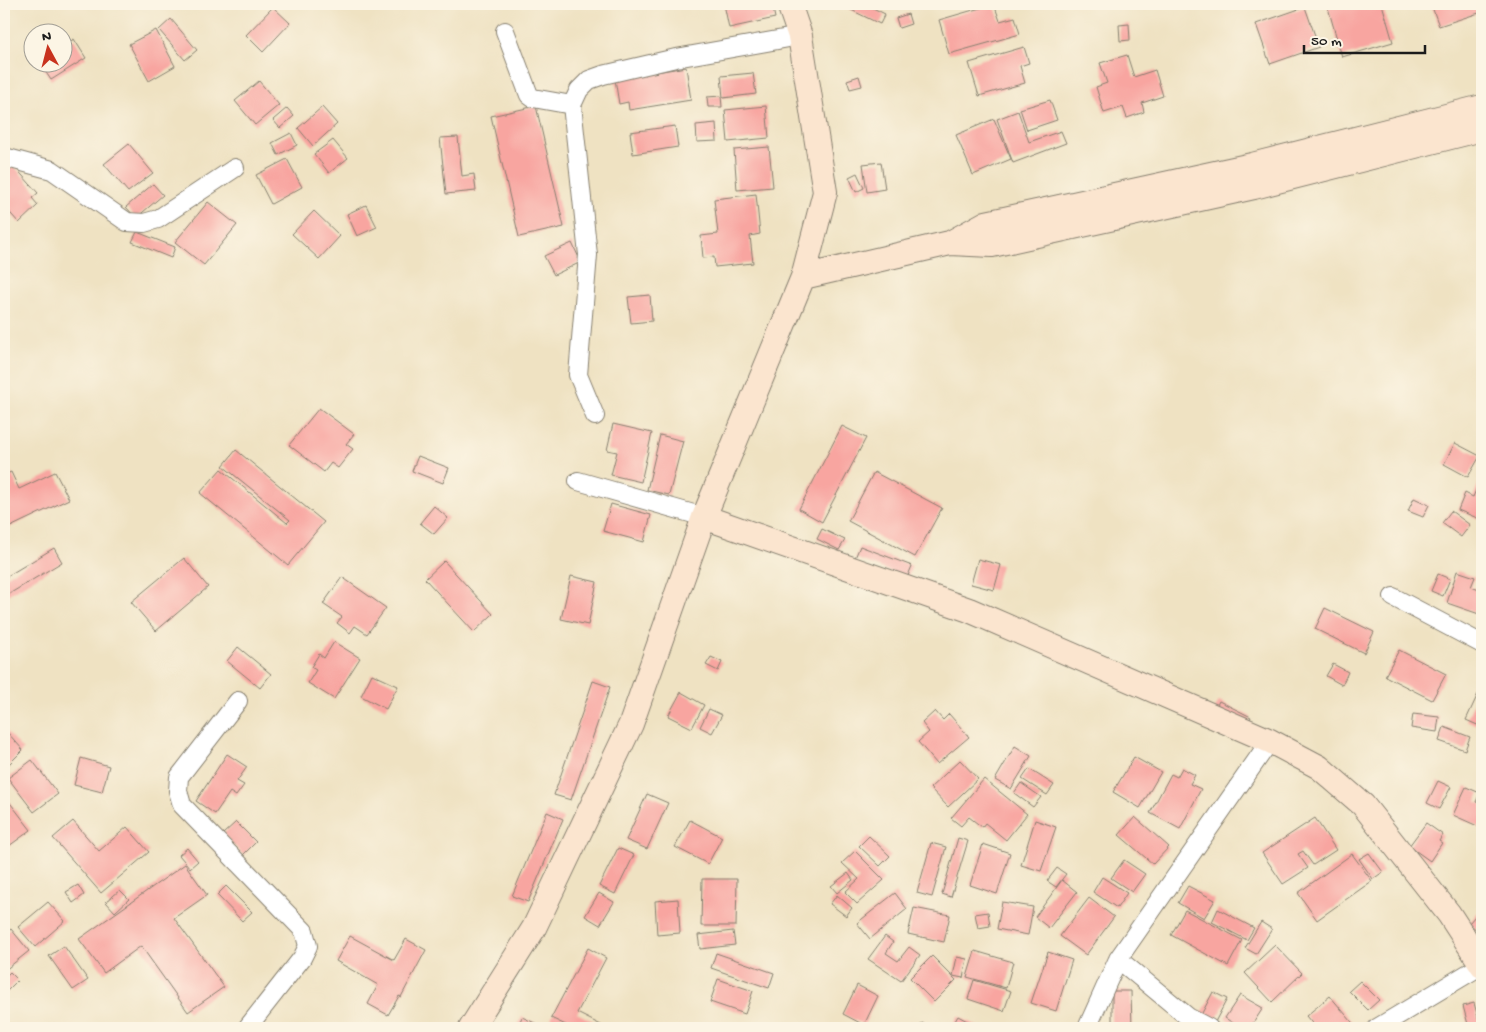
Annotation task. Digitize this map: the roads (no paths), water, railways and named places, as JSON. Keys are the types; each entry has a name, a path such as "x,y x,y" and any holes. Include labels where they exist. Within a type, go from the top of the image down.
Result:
{"street":[{"path":"471,1028 534,928 631,724 704,517 803,277 825,192 800,36 789,4"},
{"path":"505,31 528,95 533,98 572,104"},
{"path":"595,416 578,375 588,254 572,104 579,90 589,80 603,75 676,58 800,36"},
{"path":"950,243 986,223 1252,165 1482,107"},
{"path":"803,277 950,243 992,245 1254,187 1482,129"},
{"path":"4,157 52,170 127,222 158,219 235,168"},
{"path":"578,481 704,517 969,610 1270,741 1319,767 1364,805 1449,914 1482,965 1377,1028"},
{"path":"1393,597 1482,644"},
{"path":"238,701 179,777 178,791 182,805 304,931 308,946 302,958 247,1028"},
{"path":"1087,1028 1118,959 1270,741"},
{"path":"1118,959 1188,1016 1209,1028"}]}
